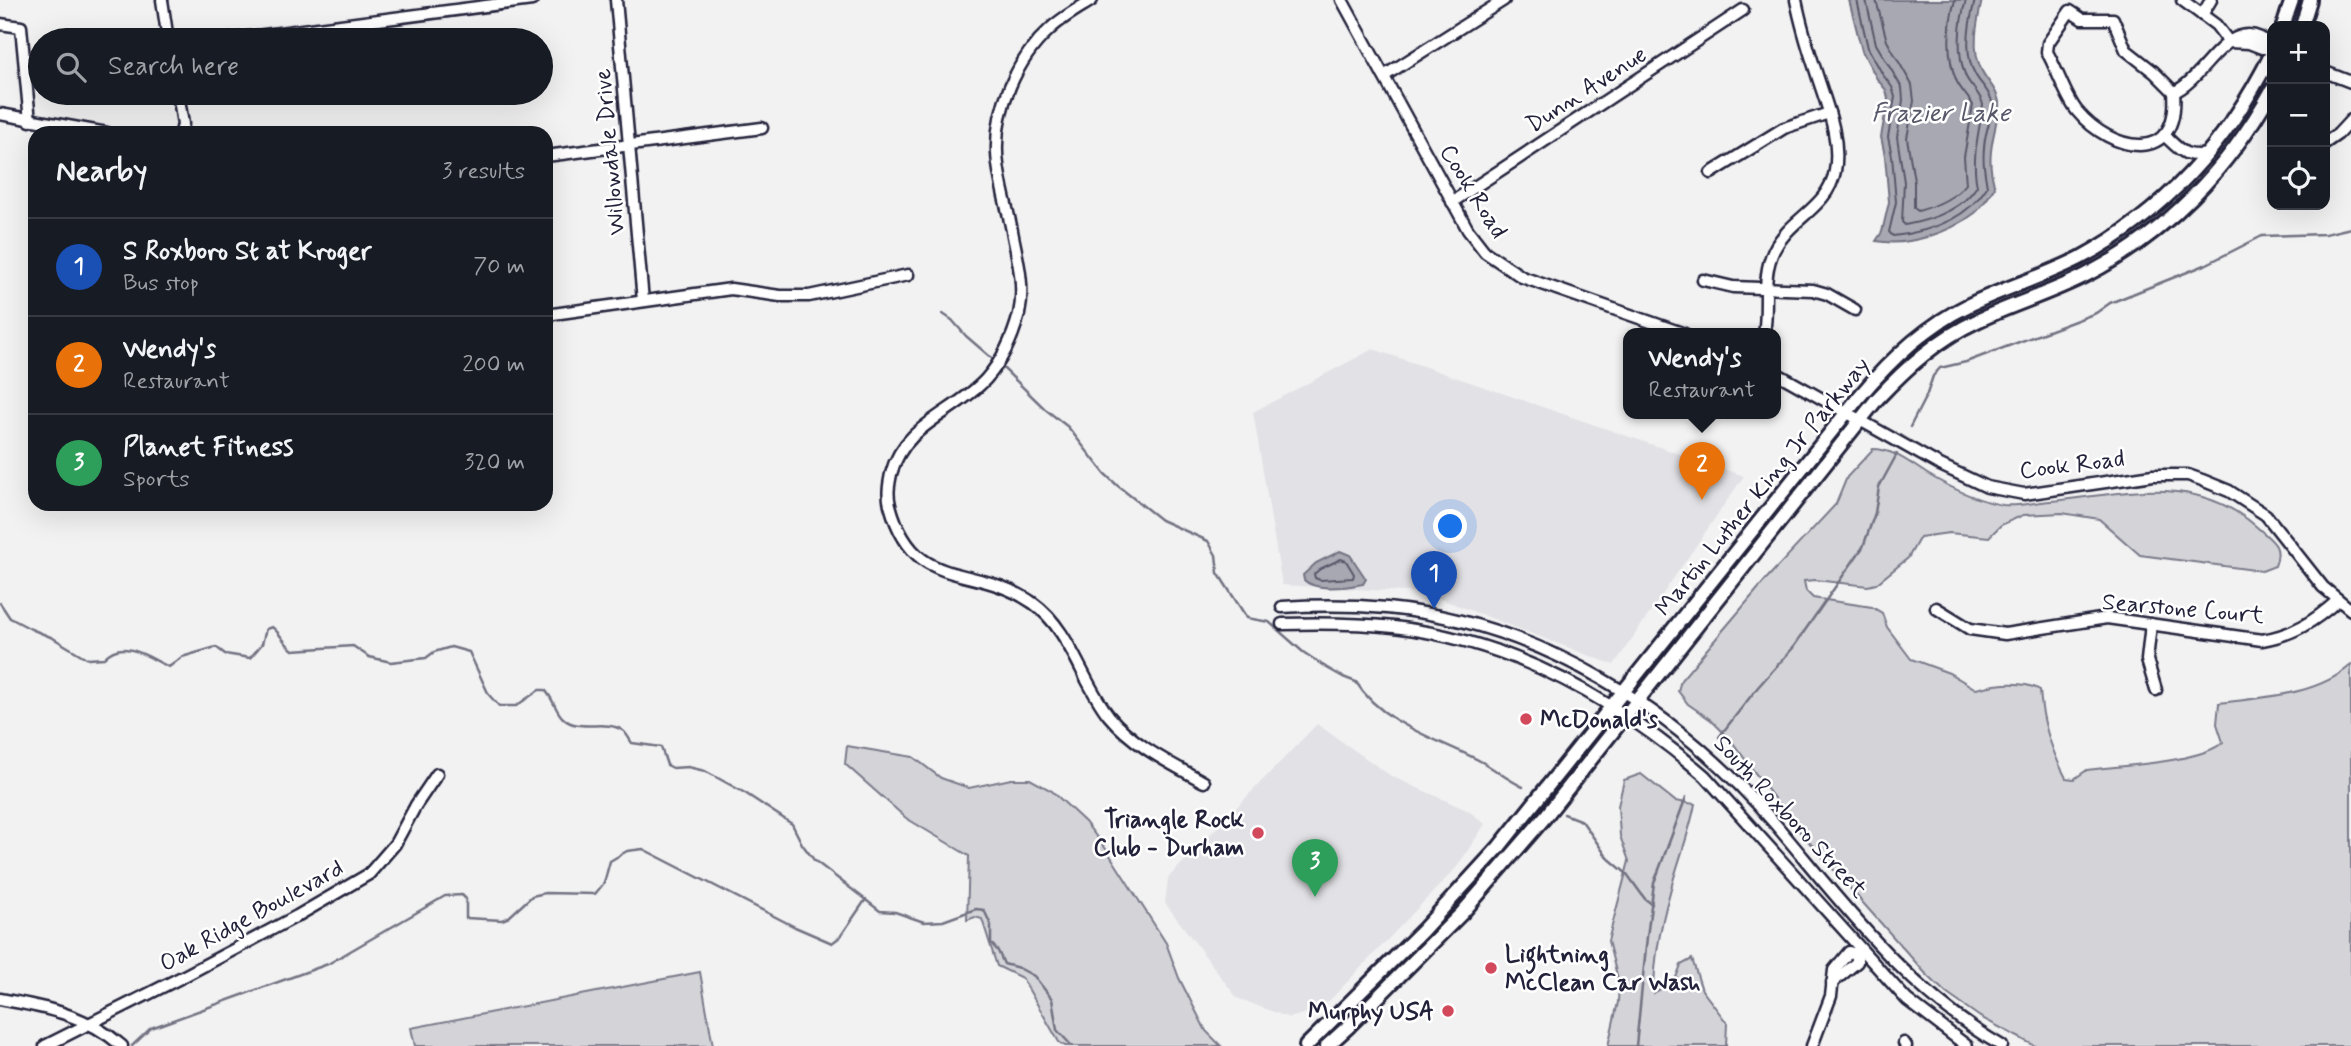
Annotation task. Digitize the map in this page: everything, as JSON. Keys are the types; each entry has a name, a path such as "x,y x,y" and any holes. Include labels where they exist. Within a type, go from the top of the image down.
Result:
{"main road":[{"path":"2285,21 2292,0"},
{"path":"2304,21 2310,0"},
{"name":"Martin Luther King Jr Parkway","path":"1306,1046 1463,887 1540,798 1886,366 1931,328 1968,306 2047,274 2097,248 2147,214 2209,154 2239,113 2267,59"},
{"name":"Martin Luther King Jr Parkway","path":"1327,1046 1420,955 1495,876 1639,701 1897,378 1934,346 1978,320 2086,275 2120,255 2173,215 2227,159 2267,98"}],"street":[{"path":"162,0 166,28"},
{"path":"318,28 532,0"},
{"name":"Willowdale Drive","path":"616,0 643,301"},
{"path":"1092,0 1056,24 1033,48 1017,74 998,124 998,163 1021,292 1020,310 1010,340 985,380 965,398 916,432 902,446 892,470 890,506 906,544 919,558 937,568 999,584 1037,606 1061,634 1112,719 1146,749 1204,782"},
{"name":"Cook Road","path":"1342,0 1452,202 1479,245 1514,273 1668,328"},
{"path":"1384,76 1504,0"},
{"path":"1764,328 1767,274 1774,248 1787,231 1819,203 1831,183 1836,158 1835,136 1796,0"},
{"path":"2182,0 2221,30 2229,42"},
{"path":"2202,15 2211,0"},
{"name":"Dunn Avenue","path":"1452,202 1743,10"},
{"path":"2070,11 2082,19 2113,19 2126,50 2174,92 2175,110 2164,135 2152,144 2124,145 2076,110 2047,52 2048,43 2070,11"},
{"path":"0,24 21,27 28,100"},
{"path":"2174,92 2189,83 2221,47 2236,37 2246,36 2267,42"},
{"path":"2330,74 2351,82"},
{"path":"28,105 30,121"},
{"path":"180,105 183,126"},
{"path":"1711,173 1784,128 1829,113"},
{"path":"0,114 62,126"},
{"path":"2330,140 2351,120"},
{"path":"553,155 762,128"},
{"path":"2164,135 2183,153 2197,156 2209,154"},
{"path":"2183,153 2187,169 2186,179"},
{"path":"553,313 731,289 780,296 809,296 908,275"},
{"path":"1703,280 1733,287 1820,291 1855,310"},
{"name":"Cook Road","path":"1781,376 1977,483 2013,493 2039,493 2153,475 2188,475 2229,491 2266,515 2318,582 2351,610"},
{"name":"Searstone Court","path":"1936,608 1970,629 2005,634 2107,618 2262,639 2280,637 2306,626 2337,600"},
{"name":"South Roxboro Street","path":"1282,607 1388,608 1459,621 1553,653 1624,691 1722,767 1773,821 1882,948 1922,989 1960,1020 2002,1046"},
{"name":"South Roxboro Street","path":"1282,624 1353,624 1396,628 1477,645 1560,677 1613,707 1674,749 1721,792 1859,952 1907,1000 1967,1046"},
{"path":"2151,624 2147,660 2156,690"},
{"name":"Oak Ridge Boulevard","path":"45,1046 297,916 369,874 395,844 437,774"},
{"path":"1812,1046 1825,1016 1832,983 1857,962 1859,952"},
{"path":"0,999 69,1014 90,1024 122,1046"}],"shaded area":[{"path":"1373,349 1744,476 1614,665 1425,593 1282,585 1253,412"},
{"path":"1873,449 1895,454 1937,480 1965,493 2003,505 2132,492 2185,493 2210,499 2234,510 2272,540 2278,553 2275,566 2262,571 2140,555 2099,519 2062,513 2023,515 2001,525 1989,537 1949,533 1920,537 1908,558 1876,584 1868,586 1804,581 1806,591 1813,598 1872,607 1882,613 1887,627 1911,659 1949,673 1976,689 2017,684 2040,690 2048,735 2066,778 2074,779 2087,770 2179,759 2213,749 2223,742 2217,724 2219,703 2271,697 2305,689 2322,683 2351,665 2351,1046 2035,1046 1980,1017 1946,993 1926,974 1793,824 1730,739 1711,720 1688,704 1678,691 1681,680 1768,577 1836,504 1847,477"},
{"path":"1317,724 1391,776 1469,811 1485,824 1457,867 1330,1000 1317,1010 1289,1018 1237,998 1165,903 1168,878"},
{"path":"847,746 913,757 941,778 969,788 1011,779 1030,779 1052,791 1085,822 1106,849 1166,943 1179,978 1206,1031 1221,1046 1065,1046 1059,1042 1022,978 997,966 982,919 975,917 967,920 969,856 906,818 845,764"},
{"path":"1641,774 1675,801 1695,804 1664,917 1654,993 1675,980 1681,965 1692,959 1702,990 1727,1023 1726,1046 1608,1046 1618,1002 1619,983 1608,941 1629,861 1620,836 1618,806 1624,780"},
{"path":"700,972 713,1046 415,1046 411,1028"}],"water":[{"name":"Frazier Lake","path":"1849,0 1982,0 1976,52 1981,69 1999,102 1991,158 1995,187 1975,213 1953,227 1928,237 1901,242 1876,241 1882,232 1889,202 1881,137 1888,98 1886,90 1862,51"},
{"path":"1340,551 1350,555 1366,579 1363,584 1324,587 1309,584 1304,580 1303,575 1316,563"}],"waterway":[{"path":"1910,427 1933,376 1940,368 1966,362 2096,313 2110,303 2205,265 2262,236 2325,234 2351,228"},
{"path":"943,314 995,361"},
{"path":"1000,365 1045,409 1068,427 1105,474 1118,486 1161,520 1208,541 1216,555 1218,573 1247,618 1269,622 1303,652 1327,668 1356,682 1367,697 1396,720 1482,762 1523,787"},
{"path":"1719,737 1792,649 1863,547 1875,513 1879,487 1897,454"},
{"path":"0,603 10,618 53,638 88,659 104,658 111,652 128,649 169,667 182,657 216,647 225,654 250,658 262,644 266,629 272,627 293,650 353,646 369,657 391,662 426,658 434,652 451,647 469,652 489,695 499,706 516,706 539,690 545,690 561,715 569,722 576,725 615,727 623,731 632,743 661,747 667,765 705,771 792,824 814,860 880,911 895,912 924,922 943,921 976,909 984,910 991,925 991,943 1004,964 1034,976 1052,999 1057,1030 1072,1046"},
{"path":"1636,1046 1654,883 1686,797"},
{"path":"1564,814 1582,821 1607,857 1627,874 1645,899 1652,904"},
{"path":"132,1046 151,1028 328,964 445,896 462,895 466,899 466,918 502,920 532,896 545,893 595,894 604,883 610,861 627,851 643,849 795,927 832,943 840,937 866,899"}],"place":[{"name":"Wendy's","path":"1702,500"},
{"name":"S Roxboro St at Kroger","path":"1434,609"},
{"name":"McDonald's","path":"1526,719"},
{"name":"Triangle Rock Club - Durham","path":"1258,833"},
{"name":"Planet Fitness","path":"1315,897"},
{"name":"Lightning McClean Car Wash","path":"1491,968"},
{"name":"Murphy USA","path":"1448,1011"}]}
